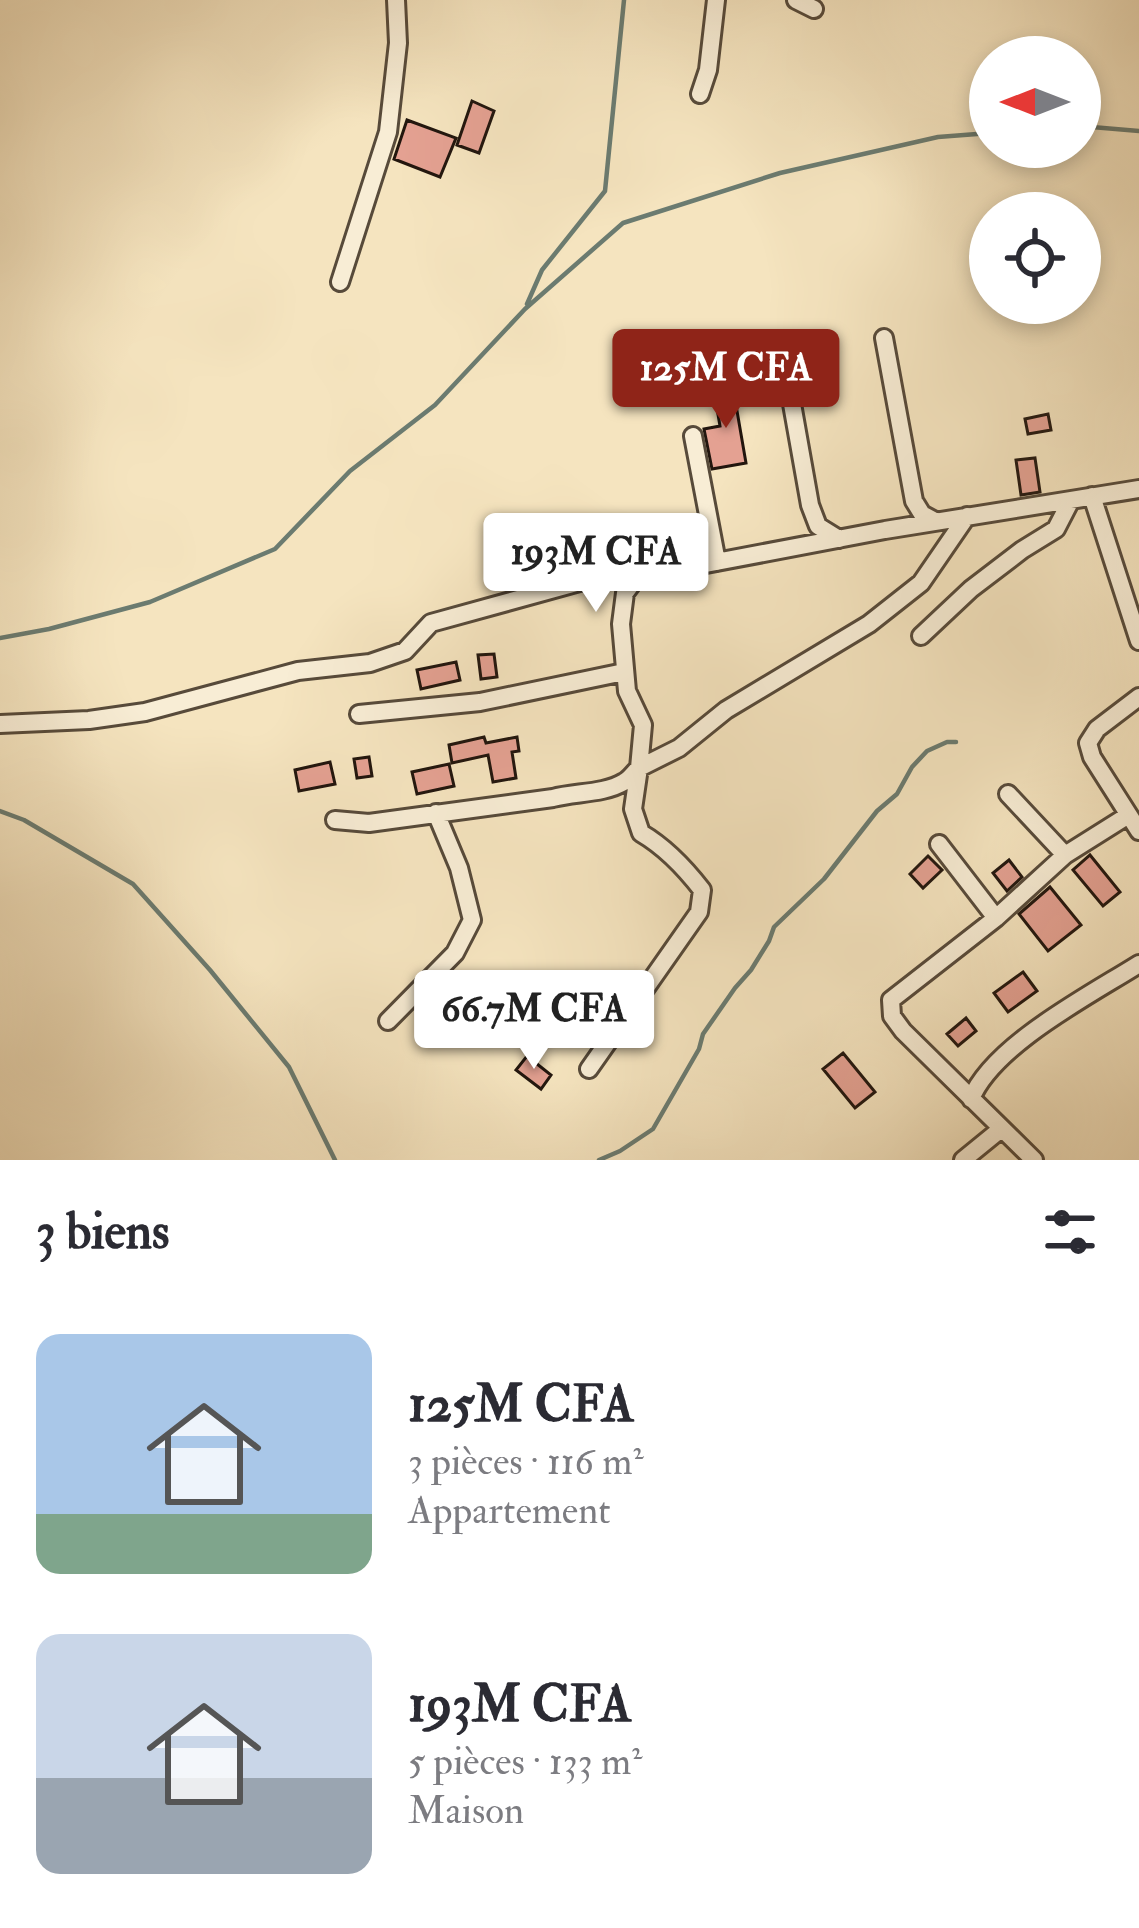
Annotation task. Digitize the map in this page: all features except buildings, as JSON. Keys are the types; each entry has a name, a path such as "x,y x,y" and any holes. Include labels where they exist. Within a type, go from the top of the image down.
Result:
{"street":[{"path":"340,283 388,132 398,43 395,0"},
{"path":"700,94 716,0"},
{"path":"796,0 814,9"},
{"path":"884,338 914,501 922,514 936,521"},
{"path":"781,342 810,505 818,526 839,539"},
{"path":"693,436 718,562"},
{"path":"0,724 145,712 298,671 370,663 405,651 431,623 598,577 637,577 1139,489"},
{"path":"1092,496 1139,641"},
{"path":"921,636 970,589 1056,529 1071,500"},
{"path":"335,820 369,823 553,798 624,783 726,710 869,624 921,584 967,516"},
{"path":"589,1070 699,912 702,890 656,842 641,833 633,809 644,725 627,691 621,624 625,593 637,577"},
{"path":"359,714 480,702 624,672"},
{"path":"1139,697 1097,729 1088,742 1092,757 1139,831"},
{"path":"1008,794 1065,855"},
{"path":"388,1021 455,953 472,920 459,868 436,813"},
{"path":"1034,1160 903,1030 892,1016 891,1000 996,918 1065,855 1127,816"},
{"path":"940,844 996,918"},
{"path":"971,1099 978,1084 1031,1033 1139,964"},
{"path":"963,1160 1001,1129"}],"waterway":[{"path":"527,304 542,270 605,191 624,0"},
{"path":"1101,128 1139,131"},
{"path":"0,638 150,602 275,549 350,471 435,405 525,309 623,223 780,173 938,137 969,135"},
{"path":"599,1160 653,1129 703,1034 751,970 774,927 824,879 927,751 956,742"},
{"path":"0,811 24,820 133,884 289,1067 335,1160"}]}
